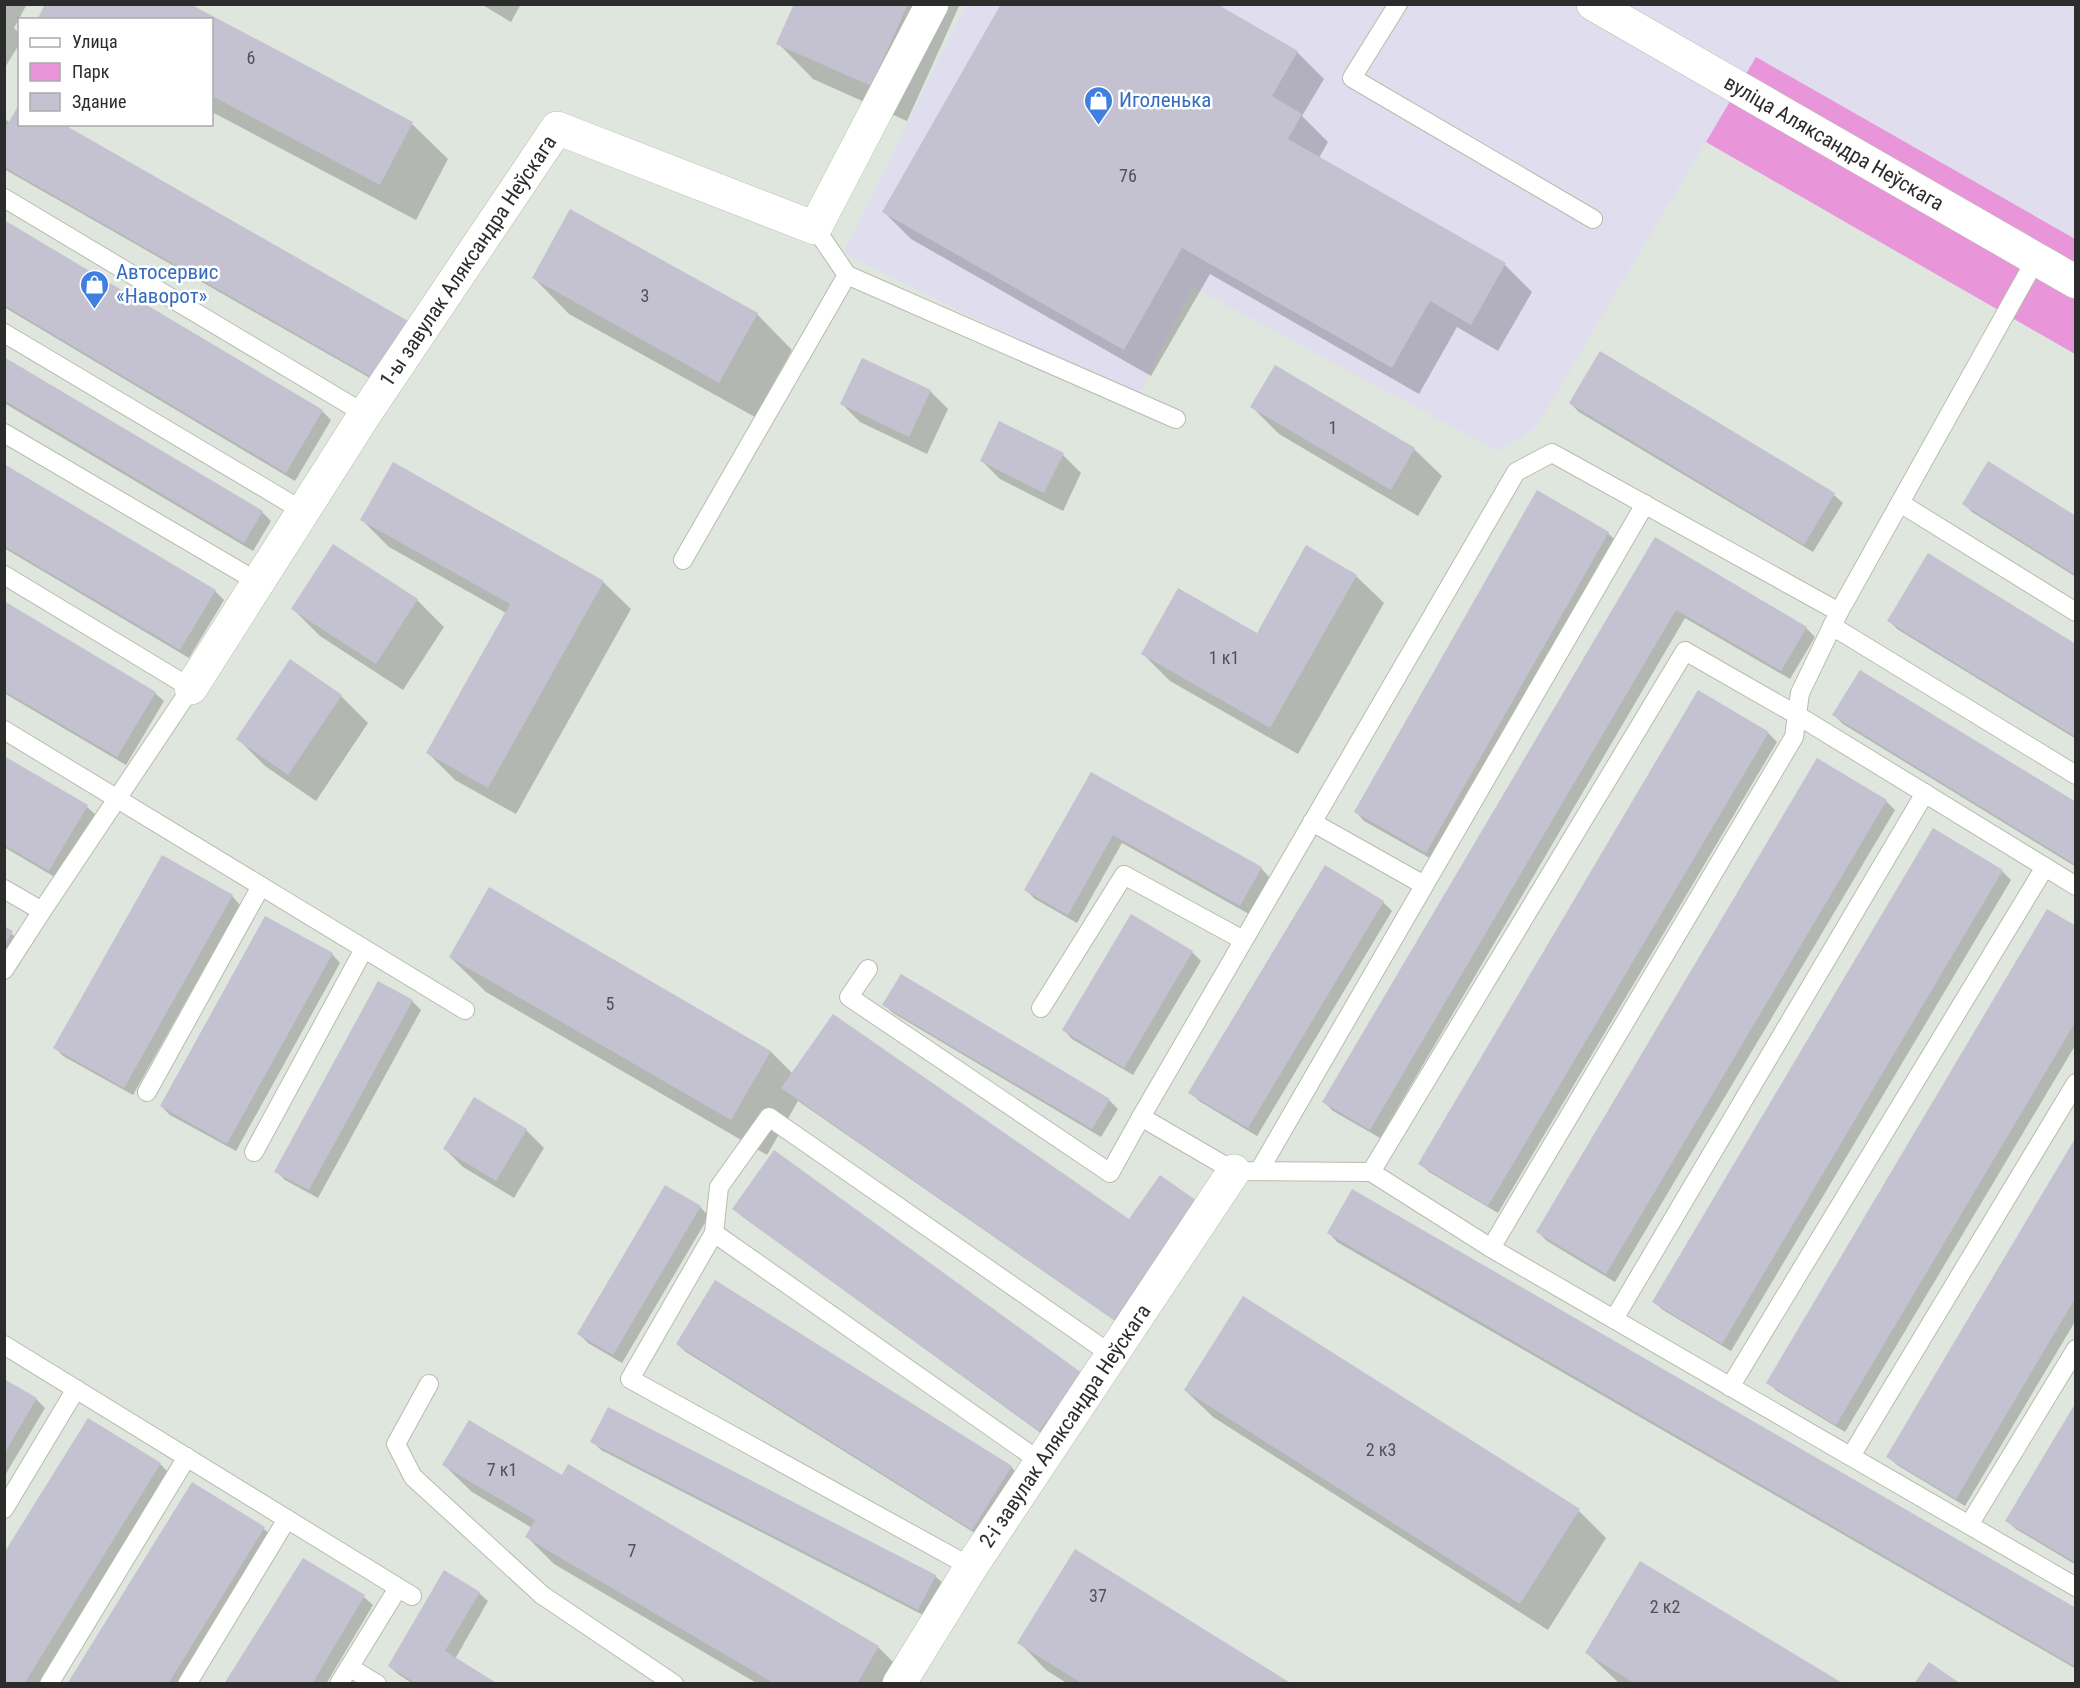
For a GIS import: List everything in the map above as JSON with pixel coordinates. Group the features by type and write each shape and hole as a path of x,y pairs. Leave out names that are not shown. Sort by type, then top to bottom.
{"street":[{"path":"815,228 932,4"},
{"name":"вуліца Аляксандра Неўскага","path":"1593,4 2076,282"},
{"name":"1-ы завулак Аляксандра Неўскага","path":"191,688 365,414 557,128 815,228"},
{"name":"2-і завулак Аляксандра Неўскага","path":"899,1683 971,1567 1112,1355 1247,1171"}],"lane":[{"path":"1398,4 1352,78 1593,219"},
{"path":"4,198 365,414"},
{"path":"815,228 848,275 1176,419"},
{"path":"1491,1248 1794,737 1800,693 1836,619 2036,260"},
{"path":"683,560 848,275"},
{"path":"4,333 303,512"},
{"path":"4,433 258,582"},
{"path":"868,969 849,997 1110,1173 1516,472 1552,453 1645,504 1836,619 2076,774"},
{"path":"1900,503 2076,612"},
{"path":"1247,1171 1424,885 1645,504"},
{"path":"4,575 191,688 4,970"},
{"path":"1371,1172 1685,651 1797,715 2076,885"},
{"path":"4,730 465,1010"},
{"path":"1614,1318 1925,793"},
{"path":"1312,822 1424,885"},
{"path":"1730,1387 2045,867"},
{"path":"1041,1008 1124,875 1244,940"},
{"path":"147,1092 261,886"},
{"path":"4,889 42,911"},
{"path":"254,1152 364,949"},
{"path":"1851,1456 2076,1083"},
{"path":"971,1567 630,1378 714,1233 719,1187 769,1117 1112,1355"},
{"path":"1141,1117 1247,1171 1371,1172 1491,1248 2076,1587"},
{"path":"714,1233 1041,1462"},
{"path":"4,1345 405,1592 339,1683"},
{"path":"1969,1525 2076,1349"},
{"path":"429,1384 396,1444 413,1477 542,1596 674,1683"},
{"path":"4,1509 76,1389"},
{"path":"49,1683 187,1457"},
{"path":"187,1683 287,1519"},
{"path":"349,1667 377,1683"}],"shaded area":[{"path":"5,5 966,5 843,253 1137,398 1193,287 1498,451 1536,427 1706,142 2075,354 2075,1683 5,1683"}],"green space":[{"path":"1756,57 2075,239 2075,354 1706,142"}],"building":[{"path":"45,4 190,4 413,122 380,185 213,97 213,18 38,18"},
{"path":"794,4 908,4 871,86 776,44"},
{"path":"1001,4 1217,4 1298,51 1272,96 1302,114 1288,139 1506,263 1471,325 1430,301 1392,368 1182,248 1124,350 882,212"},
{"path":"18,106 18,126 67,126 408,321 375,379 4,167 4,130"},
{"path":"570,209 758,313 719,383 532,278"},
{"path":"4,220 323,410 286,473 4,305"},
{"path":"1600,351 1835,493 1804,545 1569,403"},
{"path":"4,357 263,511 244,543 4,400"},
{"path":"862,358 931,390 909,437 840,404"},
{"path":"1275,365 1415,448 1391,490 1250,407"},
{"path":"999,421 1064,453 1044,493 980,461"},
{"path":"1988,461 2076,516 2076,575 1962,504"},
{"path":"393,462 604,581 488,788 426,753 510,604 360,520"},
{"path":"4,464 216,590 180,650 4,546"},
{"path":"1537,490 1609,532 1426,853 1354,812"},
{"path":"1655,537 1807,627 1781,671 1676,610 1370,1130 1322,1102"},
{"path":"333,544 418,599 376,664 291,609"},
{"path":"1306,545 1357,575 1270,728 1141,654 1178,588 1257,633"},
{"path":"1928,553 2076,644 2076,737 1887,621"},
{"path":"4,601 156,692 117,757 4,691"},
{"path":"290,659 342,695 288,775 236,739"},
{"path":"1860,670 2076,802 2076,865 1832,715"},
{"path":"1698,690 1769,732 1488,1206 1418,1164"},
{"path":"4,756 88,805 49,871 4,845"},
{"path":"1817,758 1887,800 1606,1274 1536,1232"},
{"path":"1091,772 1262,867 1240,906 1113,835 1068,915 1024,890"},
{"path":"1933,828 2003,870 1722,1344 1652,1302"},
{"path":"162,855 233,895 124,1088 53,1048"},
{"path":"1325,865 1384,901 1248,1128 1188,1093"},
{"path":"489,887 771,1051 731,1120 449,957"},
{"path":"2047,909 2076,926 2076,1021 1836,1425 1766,1383"},
{"path":"1131,914 1193,951 1124,1068 1062,1030"},
{"path":"265,916 333,953 227,1144 160,1106"},
{"path":"4,926 13,931 4,946"},
{"path":"901,974 1110,1099 1092,1129 882,1005"},
{"path":"378,981 413,1000 309,1190 274,1172"},
{"path":"833,1014 1129,1219 1160,1175 1197,1201 1114,1320 781,1088"},
{"path":"474,1097 527,1129 496,1181 443,1149"},
{"path":"2076,1137 2076,1297 1956,1499 1886,1457"},
{"path":"774,1150 1082,1373 1039,1431 732,1209"},
{"path":"665,1185 701,1206 613,1355 577,1334"},
{"path":"1352,1189 2076,1608 2076,1667 1327,1233"},
{"path":"715,1280 1012,1466 972,1530 676,1344"},
{"path":"1243,1296 1580,1509 1520,1604 1184,1390"},
{"path":"4,1379 37,1398 4,1454"},
{"path":"2076,1402 2076,1563 2005,1521"},
{"path":"608,1407 936,1575 918,1610 590,1442"},
{"path":"88,1418 161,1463 24,1684 4,1684 4,1553"},
{"path":"469,1420 562,1475 568,1464 879,1646 857,1684 775,1684 525,1537 535,1520 442,1465"},
{"path":"192,1482 265,1527 168,1684 67,1684"},
{"path":"1075,1549 1292,1684 1083,1684 1017,1643"},
{"path":"303,1558 365,1595 312,1684 224,1684"},
{"path":"1640,1561 1844,1684 1636,1684 1585,1653"},
{"path":"444,1570 480,1592 445,1651 498,1684 417,1684 388,1666"},
{"path":"1929,1662 1961,1684 1914,1684"}],"place":[{"name":"Иголенька","path":"1098,126"},
{"name":"Автосервис «Наворот»","path":"95,310"}]}
